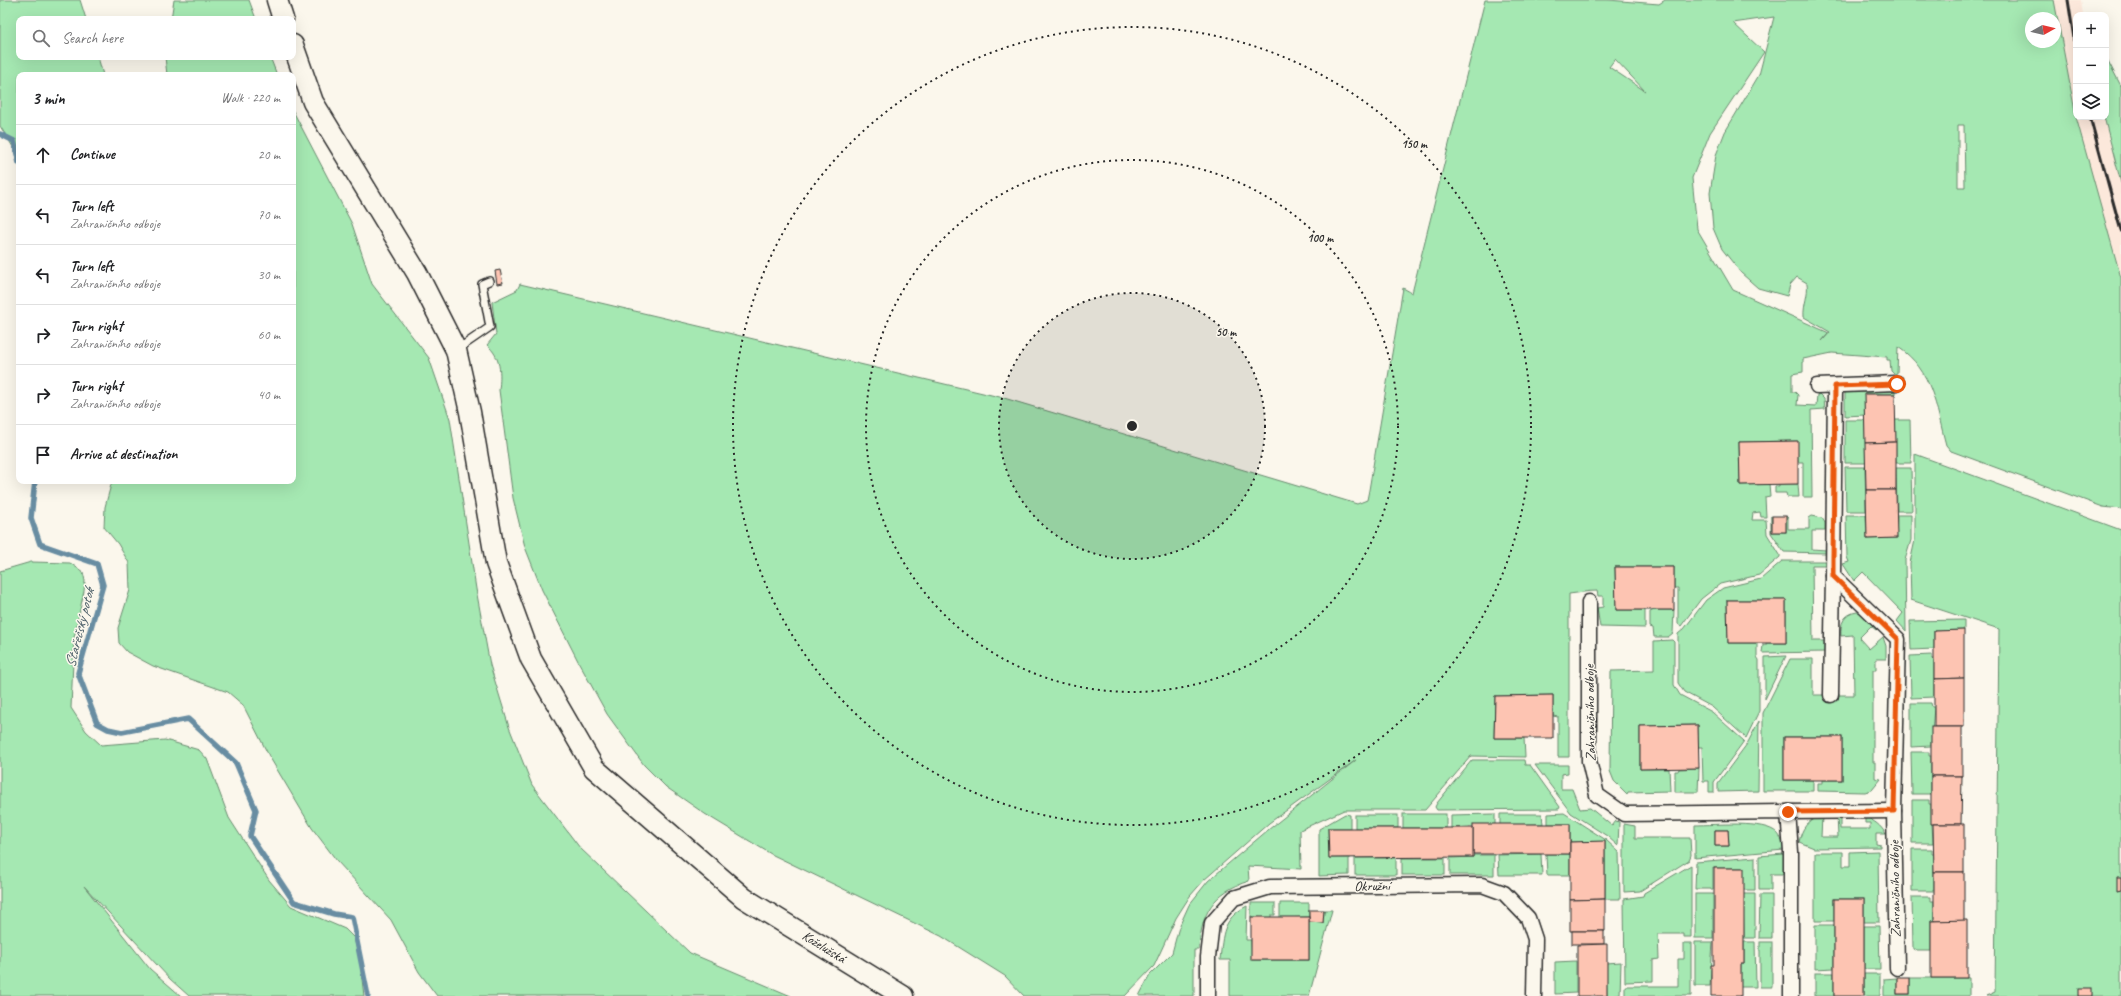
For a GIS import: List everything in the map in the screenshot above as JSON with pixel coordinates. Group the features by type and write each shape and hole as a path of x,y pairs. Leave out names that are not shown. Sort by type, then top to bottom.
{"main road":[{"path":"277,0 283,16"},
{"name":"Koželužská","path":"296,54 313,102 417,273 456,350 470,412 496,563 531,659 594,768 744,898 903,996"}],"street":[{"path":"1817,386 1897,384"},
{"path":"1831,696 1835,386"},
{"name":"Zahraničního odboje","path":"1833,576 1898,639 1894,811 1897,968"},
{"name":"Zahraničního odboje","path":"1589,602 1589,761 1597,795 1624,814 1894,811"},
{"path":"1788,812 1791,852 1791,996"},
{"name":"Okružní","path":"1208,996 1208,957 1212,923 1234,898 1270,887 1482,885 1504,893 1528,918 1535,939 1534,996"}],"lane":[{"path":"456,350 490,327 482,284 489,281"}],"shaded area":[{"path":"2054,0 2081,0 2083,12 2073,12 2073,102 2061,44 2061,12 2056,12"},
{"path":"2077,120 2105,120 2121,183 2121,278"}],"green space":[{"path":"0,0 80,0 85,16 16,16 16,60 99,60 102,72 16,72 16,150 0,126"},
{"path":"174,0 249,0 255,16 171,16"},
{"path":"1485,0 1608,0 1659,4 1665,0 2054,0 2056,12 2025,12 2025,48 2061,48 2061,37 2073,101 2073,120 2077,120 2121,278 2121,509 2103,507 1951,451 1946,445 1936,404 1926,378 1910,356 1898,347 1897,373 1894,374 1891,371 1890,360 1887,360 1887,357 1832,353 1803,359 1803,372 1792,374 1792,392 1795,392 1798,395 1797,405 1816,406 1817,395 1819,394 1824,399 1825,409 1811,410 1812,497 1803,497 1803,462 1798,462 1797,441 1739,442 1740,485 1769,484 1770,496 1765,497 1766,517 1761,517 1760,512 1753,513 1752,520 1766,520 1767,534 1780,557 1759,575 1720,584 1701,599 1681,626 1678,624 1678,588 1674,588 1674,567 1615,567 1616,610 1645,610 1645,628 1600,627 1597,608 1603,607 1603,596 1598,596 1597,591 1569,594 1569,757 1558,757 1558,717 1553,716 1553,695 1495,696 1494,738 1524,738 1525,757 1471,756 1425,810 1344,810 1300,830 1301,869 1248,866 1249,881 1226,891 1211,906 1206,915 1200,937 1199,950 1194,950 1194,996 1139,996 1150,975 1172,953 1179,927 1189,905 1208,881 1268,830 1356,760 1269,823 1204,880 1190,896 1176,918 1154,966 1125,996 1024,996 1005,976 941,936 771,854 705,814 666,787 644,765 607,714 578,661 542,590 525,547 513,498 499,390 500,371 495,355 487,345 496,334 492,302 517,290 520,284 1004,398 1357,504 1367,500 1403,288 1412,293","holes":["1774,17 1759,75 1725,132 1716,155 1710,193 1713,228 1722,249 1741,273 1758,288 1787,296 1790,285 1797,277 1807,283 1804,317 1830,332 1822,341 1829,333 1733,290 1697,229 1692,178 1710,133 1764,52 1733,23","1615,59 1645,91 1609,67","1958,125 1964,125 1965,187 1958,187"]},
{"path":"165,60 271,60 276,72 167,72"},
{"path":"2109,63 2121,86 2121,183 2105,120 2109,120"},
{"path":"296,117 352,224 372,284 429,358 450,419 476,589 490,665 509,727 532,785 580,848 690,953 791,996 437,996 419,972 391,920 337,861 312,828 269,756 243,705 228,692 153,666 127,652 119,643 118,628 130,590 129,563 118,544 104,527 105,507 111,484 296,484"},
{"path":"1895,391 1895,394 1865,394 1865,415 1845,416 1845,392"},
{"path":"1845,420 1865,420 1866,463 1845,463"},
{"path":"1895,420 1910,420 1911,463 1896,463"},
{"path":"1915,454 2121,530 2121,996 1986,996 1995,992 1999,629 1911,600 1910,563 1915,540"},
{"path":"1845,467 1865,467 1866,511 1846,511"},
{"path":"1896,468 1911,468 1912,511 1897,511"},
{"path":"1779,484 1798,484 1799,497 1787,497 1786,493 1775,493 1775,486 1779,486"},
{"path":"1846,515 1866,515 1867,539 1896,538 1897,515 1911,515 1911,540 1905,560 1906,631 1897,621 1903,613 1863,572 1854,581 1843,564 1849,562 1847,557"},
{"path":"1771,516 1772,532 1786,532 1786,516 1788,518 1788,529 1809,529 1809,518 1812,516 1822,518 1825,523 1825,531 1812,531 1812,549 1826,550 1826,553 1784,552 1771,533"},
{"path":"1782,561 1825,561 1825,565 1812,565 1813,641 1826,641 1826,652 1762,653 1763,645 1766,645 1766,643 1786,643 1786,600 1727,600 1728,643 1757,643 1757,657 1759,660 1759,711 1746,738 1712,707 1684,692 1678,683 1678,634 1684,629 1706,600 1723,588 1761,579"},
{"path":"31,562 70,563 83,572 85,581 84,591 74,638 71,708 86,731 101,745 165,740 199,750 207,759 229,818 269,880 291,906 345,929 354,938 360,962 364,996 189,996 170,979 84,886 150,969 181,996 0,996 0,571"},
{"path":"1654,610 1674,610 1673,633 1668,637 1654,637 1653,628 1650,627 1650,612"},
{"path":"1857,612 1864,613 1878,628 1876,630 1871,626 1859,638 1869,649 1883,637 1886,646 1886,659 1876,659 1876,670 1873,670 1873,762 1875,762 1875,778 1881,779 1872,790 1865,792 1818,791 1818,783 1823,783 1823,780 1842,780 1842,737 1784,737 1784,780 1813,780 1813,791 1763,791 1763,713 1790,659 1813,659 1813,695 1854,695 1853,635 1841,636 1841,627 1846,617"},
{"path":"1964,620 1964,630 1934,631 1934,649 1911,650 1910,621"},
{"path":"1672,640 1674,642 1674,685 1680,695 1712,712 1744,741 1714,782 1714,792 1709,792 1709,781 1703,781 1702,747 1698,747 1698,725 1640,726 1640,769 1669,769 1670,791 1628,792 1627,794 1614,781 1610,771 1611,671 1654,670 1654,641"},
{"path":"1932,655 1932,659 1934,659 1934,697 1911,698 1910,656"},
{"path":"1786,656 1765,699 1765,657"},
{"path":"1911,703 1931,703 1932,707 1934,707 1931,746 1911,747"},
{"path":"1759,721 1758,791 1718,792 1718,783 1747,744"},
{"path":"1911,752 1929,752 1929,756 1931,756 1931,794 1912,794"},
{"path":"1472,760 1524,760 1525,765 1530,765 1560,807 1559,809 1437,810 1435,807 1437,803"},
{"path":"1535,765 1568,765 1568,773 1561,774 1561,789 1572,789 1580,809 1590,808 1612,826 1616,821 1619,822 1618,846 1607,836 1571,813"},
{"path":"1699,768 1698,792 1675,792 1675,771 1678,771 1679,769"},
{"path":"1912,800 1929,800 1929,804 1931,804 1933,843 1912,843"},
{"path":"1564,813 1606,840 1619,852 1620,899 1605,899 1605,842 1570,842 1570,824 1548,824 1548,814"},
{"path":"1345,814 1350,815 1350,828 1328,828 1329,858 1349,858 1349,875 1319,876 1319,829"},
{"path":"1403,814 1446,814 1446,828 1403,828"},
{"path":"1495,814 1495,825 1451,828 1451,815"},
{"path":"1500,814 1542,814 1543,824 1500,825"},
{"path":"1355,815 1398,815 1398,828 1355,828"},
{"path":"1822,816 1821,837 1838,837 1837,816 1840,816 1840,829 1870,829 1870,823 1865,823 1865,817 1872,820 1886,834 1876,834 1876,844 1881,845 1881,847 1814,848 1799,842 1806,825 1812,820"},
{"path":"1624,824 1635,826 1635,838 1690,838 1691,855 1689,860 1640,891 1624,892"},
{"path":"1739,824 1762,826 1771,829 1779,835 1783,843 1784,850 1695,858 1695,825","holes":["1715,830 1728,830 1729,846 1715,846"]},
{"path":"1912,849 1932,849 1932,853 1934,853 1934,891 1912,891"},
{"path":"1878,851 1879,922 1864,922 1864,899 1834,899 1834,921 1815,921 1815,852 1843,852 1843,866 1850,866 1850,852"},
{"path":"1541,854 1542,875 1499,875 1498,855"},
{"path":"1546,854 1570,854 1570,875 1547,875"},
{"path":"1784,854 1784,874 1771,874 1771,890 1759,890 1759,856"},
{"path":"1473,855 1494,855 1494,875 1450,875 1450,858 1473,857"},
{"path":"1755,857 1755,890 1743,890 1743,868 1713,868 1713,889 1695,889 1696,862"},
{"path":"1355,858 1396,858 1396,875 1355,875"},
{"path":"1402,858 1445,858 1445,875 1402,875"},
{"path":"1691,865 1691,937 1684,937 1684,934 1658,934 1659,959 1653,960 1653,981 1625,982 1624,899 1643,896 1644,893"},
{"path":"1695,894 1713,894 1713,938 1695,938"},
{"path":"1743,894 1755,894 1755,938 1744,938"},
{"path":"1760,895 1772,895 1772,938 1759,938"},
{"path":"1912,897 1931,897 1931,901 1934,901 1934,921 1931,921 1931,951 1917,951 1913,949"},
{"path":"1251,903 1275,903 1275,915 1271,915 1271,918 1251,917"},
{"path":"1280,903 1309,903 1309,917 1280,918"},
{"path":"1247,906 1246,940 1251,940 1252,960 1309,960 1309,922 1323,923 1324,910 1332,910 1309,996 1230,996 1230,960 1220,960 1223,935 1228,922 1233,916"},
{"path":"1815,925 1834,925 1834,968 1815,969"},
{"path":"1864,926 1879,926 1880,969 1864,969"},
{"path":"1695,942 1713,942 1710,986 1695,986"},
{"path":"1744,942 1755,942 1756,987 1740,987 1741,964 1744,964"},
{"path":"1760,942 1772,942 1772,987 1760,987"},
{"path":"1684,943 1691,943 1691,996 1625,996 1625,986 1678,986 1678,959 1684,959"},
{"path":"1576,961 1576,993 1555,994 1555,962"},
{"path":"1621,962 1620,995 1607,996 1606,963"},
{"path":"1815,973 1834,973 1834,996 1815,996"},
{"path":"1864,974 1880,974 1880,996 1864,996"},
{"path":"1897,978 1897,994 1910,994 1910,978 1969,978 1969,996 1884,996 1884,979"}],"building":[{"path":"500,270 503,283 497,284 495,271"},
{"path":"1864,394 1895,394 1896,442 1865,443"},
{"path":"1798,441 1798,484 1740,485 1739,442"},
{"path":"1896,442 1896,490 1866,490 1865,443"},
{"path":"1866,490 1896,490 1897,538 1867,539"},
{"path":"1772,516 1786,516 1786,532 1772,532"},
{"path":"1615,567 1674,567 1674,610 1616,610"},
{"path":"1727,600 1786,600 1786,643 1728,643"},
{"path":"1964,630 1964,678 1934,679 1934,631"},
{"path":"1964,678 1964,727 1934,727 1934,679"},
{"path":"1553,695 1553,738 1494,738 1495,696"},
{"path":"1698,725 1699,768 1640,769 1640,726"},
{"path":"1931,727 1962,727 1962,776 1931,776"},
{"path":"1784,737 1842,737 1842,780 1784,780"},
{"path":"1931,776 1962,776 1961,824 1931,824"},
{"path":"1473,824 1570,824 1570,854 1473,854"},
{"path":"1933,824 1964,824 1964,872 1934,872"},
{"path":"1328,828 1473,828 1473,857 1329,858"},
{"path":"1715,830 1728,830 1729,846 1715,846"},
{"path":"1605,841 1605,899 1570,900 1570,842"},
{"path":"1714,868 1744,868 1744,964 1741,964 1741,996 1711,996 1711,965 1714,965"},
{"path":"1934,872 1964,872 1964,921 1934,921"},
{"path":"2117,878 2121,878 2121,890 2117,891"},
{"path":"1605,899 1605,931 1570,931 1570,900"},
{"path":"1834,899 1864,899 1864,996 1834,996"},
{"path":"1309,910 1324,910 1323,923 1309,922"},
{"path":"1251,917 1309,917 1309,960 1251,960"},
{"path":"1967,920 1967,978 1931,978 1931,921"},
{"path":"1572,931 1604,931 1604,944 1572,944"},
{"path":"1607,944 1608,996 1577,996 1577,945"},
{"path":"1897,978 1910,978 1910,994 1897,994"},
{"path":"2078,988 2092,988 2092,996 2078,996"}],"waterway":[{"name":"Stařečský potok","path":"0,134 14,141 16,150"},
{"name":"Stařečský potok","path":"35,484 31,518 40,544 97,564 103,585 78,673 97,723 108,729 122,732 188,719 236,763 256,810 250,836 294,902 334,914 352,917 368,996"}],"railway":[{"path":"2068,0 2076,48"},
{"path":"2091,120 2121,231"}],"route":[{"path":"1788,812 1894,811 1898,639 1833,576 1833,558 1835,386 1897,384"}]}
